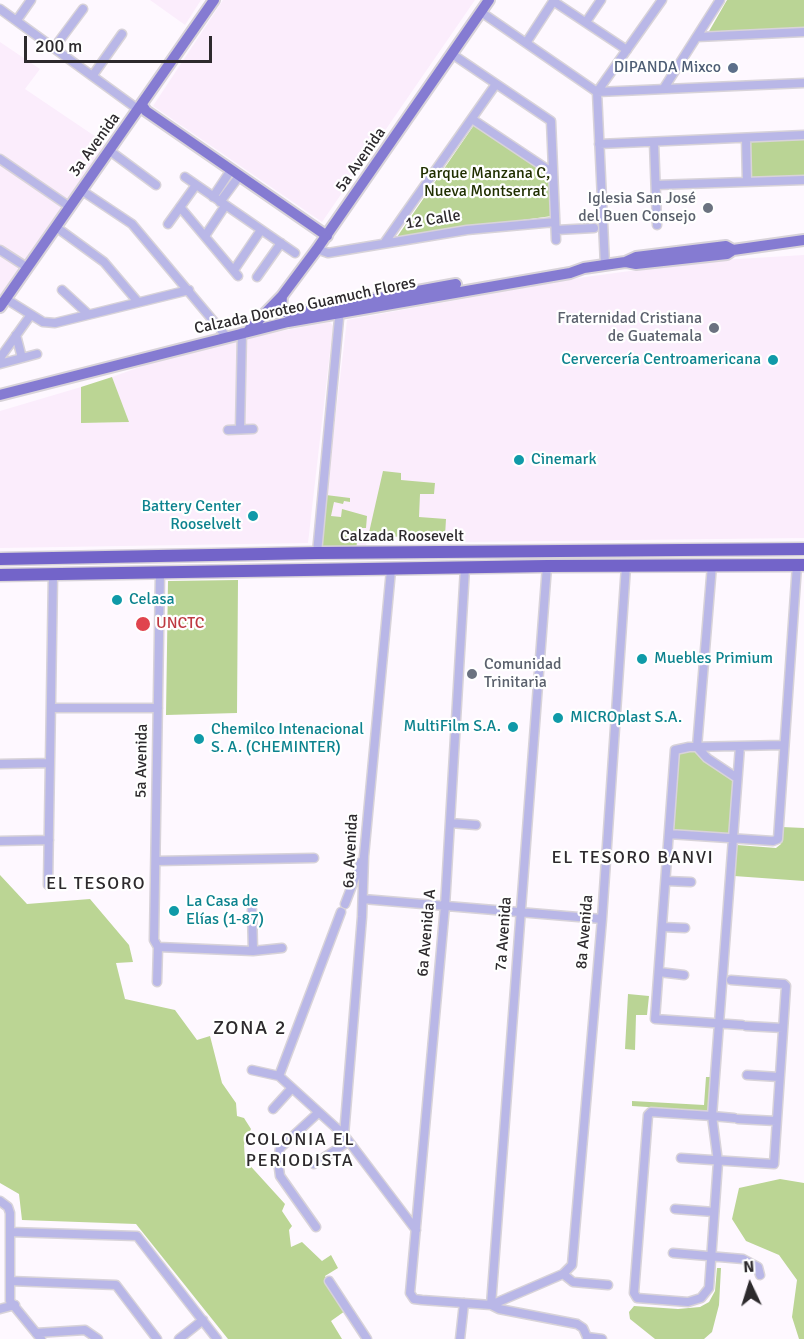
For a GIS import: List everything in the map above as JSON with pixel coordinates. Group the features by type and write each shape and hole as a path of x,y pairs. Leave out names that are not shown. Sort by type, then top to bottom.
{"highway":[{"path":"644,565 661,560 706,559 710,557 711,550"},
{"name":"Calzada Roosevelt","path":"0,560 317,553 804,550"},
{"path":"712,565 715,558 721,555 791,555 804,550"},
{"path":"94,575 133,567 303,564 313,561 317,553"},
{"path":"391,570 398,561 429,560 445,554"},
{"name":"Calzada Roosevelt","path":"0,575 547,566 801,565"}],"main road":[{"name":"3a Avenida","path":"3,303 81,190 142,108 214,0"},
{"name":"5a Avenida","path":"245,331 282,296 327,236 489,0"},
{"path":"142,108 327,236"},
{"name":"Calzada Doroteo Guamuch Flores","path":"282,296 280,308 286,314 340,309 570,273 584,268 625,262 636,264 727,254 733,250 804,240"},
{"name":"Calzada Doroteo Guamuch Flores","path":"772,246 779,249 804,247"},
{"name":"Calzada Doroteo Guamuch Flores","path":"0,395 245,331 340,309"}],"street":[{"path":"17,20 31,0"},
{"path":"586,22 602,0"},
{"path":"605,265 597,92 662,0"},
{"path":"664,88 720,0"},
{"path":"526,43 553,1 627,50"},
{"path":"0,9 142,108"},
{"path":"54,48 83,9"},
{"path":"481,12 597,92 804,83"},
{"path":"697,37 804,32"},
{"path":"93,75 122,34"},
{"path":"452,54 551,121 556,231"},
{"path":"385,243 496,84"},
{"path":"472,119 553,173"},
{"path":"599,144 804,135"},
{"path":"746,138 747,182"},
{"path":"654,142 657,225"},
{"path":"110,151 156,185"},
{"path":"0,159 70,207"},
{"path":"205,236 225,188 236,173"},
{"path":"185,177 295,253"},
{"path":"656,185 804,180"},
{"path":"168,224 196,185"},
{"path":"81,190 132,224 226,336"},
{"path":"180,207 236,273 261,230"},
{"path":"56,227 104,262 138,302"},
{"name":"12 Calle","path":"317,249 328,253 467,230 556,231 594,228"},
{"path":"257,277 280,243"},
{"path":"0,250 28,268"},
{"path":"62,290 88,314"},
{"path":"3,303 43,322 55,323 189,290"},
{"path":"317,553 340,309"},
{"path":"0,358 30,316"},
{"path":"240,429 245,331"},
{"path":"16,335 22,358"},
{"path":"0,364 37,354"},
{"path":"228,429 253,429"},
{"path":"712,565 697,747 707,758 737,778"},
{"path":"669,834 773,841 777,839 783,745 801,565"},
{"name":"7a Avenida","path":"491,1305 547,566"},
{"name":"8a Avenida","path":"563,1274 572,1264 602,919 626,566"},
{"name":"6a Avenida A","path":"464,1303 414,1299 410,1293 445,906 465,568"},
{"name":"6a Avenida","path":"346,1138 364,856 391,570"},
{"path":"48,885 53,574"},
{"name":"5a Avenida","path":"157,982 158,947 154,940 160,574"},
{"path":"51,708 158,708"},
{"path":"783,745 697,747 675,750 656,1019 783,1028"},
{"path":"740,746 712,1116 718,1162 706,1294 694,1301 682,1303 637,1299 634,1293 649,1113 712,1116 776,1121"},
{"path":"0,764 50,763"},
{"path":"450,823 476,825"},
{"path":"0,841 49,840"},
{"path":"279,1076 364,856"},
{"path":"156,861 314,858"},
{"path":"666,881 691,882"},
{"path":"363,899 602,919"},
{"path":"252,910 253,951"},
{"path":"662,927 685,928"},
{"path":"158,947 253,951 282,948"},
{"path":"659,972 684,975"},
{"path":"681,1158 774,1164 778,1077 786,986 732,980"},
{"path":"252,1070 279,1076 346,1138 416,1230"},
{"path":"747,1076 778,1077"},
{"path":"273,1109 292,1088"},
{"path":"316,1227 280,1176 279,1169 280,1148 318,1113"},
{"path":"314,1164 346,1138"},
{"path":"0,1194 13,1204 12,1281 16,1308 38,1336 90,1332 98,1339"},
{"path":"0,1201 8,1207 13,1232"},
{"path":"675,1209 714,1212"},
{"path":"13,1232 137,1236 216,1339"},
{"path":"673,1253 748,1261 758,1267 760,1275"},
{"path":"491,1305 563,1274 573,1282 608,1285"},
{"path":"12,1281 116,1285 157,1339"},
{"path":"328,1281 368,1339"},
{"path":"460,1339 464,1303 491,1305 499,1309 577,1324 583,1328 587,1338 602,1339"},
{"path":"0,1309 16,1308"},
{"path":"179,1339 203,1320"}],"shaded area":[{"path":"150,0 201,0 185,25"},
{"path":"223,0 475,0 322,222 153,106"},
{"path":"0,42 40,69 25,89 105,143 0,307"},
{"path":"804,255 804,538 462,542 461,536 369,537 365,547 324,548 326,495 347,320 578,278 704,261"},
{"path":"330,322 333,326 308,543 0,548 0,411 81,387 81,423 128,422 112,377 195,347"}],"green space":[{"path":"727,0 804,0 804,27 708,33"},
{"name":"Parque Manzana C, Nueva Montserrat","path":"474,125 549,174 552,216 397,237"},
{"path":"804,137 804,178 750,180 748,140"},
{"path":"112,377 129,422 81,423 81,387"},
{"path":"383,471 401,473 401,480 435,483 434,494 420,494 419,517 446,519 445,536 368,537"},
{"path":"326,495 350,498 350,502 344,501 343,504 334,502 331,516 341,517 342,509 367,516 366,528 360,528 356,548 324,548 322,545"},
{"path":"238,580 237,713 166,715 168,581"},
{"path":"696,749 734,779 730,835 672,832 678,750"},
{"path":"782,827 804,828 804,881 734,876 737,845 776,848 781,844"},
{"path":"0,875 27,904 90,899 129,945 133,962 116,963 125,999 175,1010 197,1040 210,1036 222,1083 236,1103 237,1116 244,1118 251,1129 244,1145 245,1160 285,1204 282,1211 292,1226 289,1230 291,1247 302,1242 322,1261 331,1255 338,1268 325,1276 345,1311 331,1321 342,1339 228,1339 136,1224 22,1220 19,1194 0,1183"},
{"path":"628,994 649,996 647,1015 636,1015 635,1050 625,1049"},
{"path":"706,1077 713,1077 711,1111 632,1106 632,1101 704,1105"},
{"path":"780,1179 804,1183 804,1339 799,1339 792,1317 797,1280 779,1255 746,1241 732,1219 739,1188"},
{"path":"717,1268 721,1268 719,1305 712,1332 704,1339 655,1339 630,1319 629,1312 634,1306 678,1309 700,1307 709,1302 715,1291"}],"place":[{"name":"DIPANDA Mixco","path":"733,68"},
{"name":"Iglesia San José del Buen Consejo","path":"708,208"},
{"name":"Fraternidad Cristiana de Guatemala","path":"714,328"},
{"name":"Cervercería Centroamericana","path":"773,360"},
{"name":"Cinemark","path":"519,460"},
{"name":"Battery Center Rooselvelt","path":"253,516"},
{"name":"Celasa","path":"117,600"},
{"name":"UNCTC","path":"143,624"},
{"name":"Muebles Primium","path":"642,659"},
{"name":"Comunidad Trinitaria","path":"472,674"},
{"name":"MICROplast S.A.","path":"558,718"},
{"name":"MultiFilm S.A.","path":"513,727"},
{"name":"Chemilco Intenacional S. A. (CHEMINTER)","path":"199,739"},
{"name":"La Casa de Elías (1-87)","path":"174,911"}],"district":[{"name":"EL TESORO BANVI","path":"633,858"},
{"name":"EL TESORO","path":"96,884"},
{"name":"ZONA 2","path":"250,1029"},
{"name":"COLONIA EL PERIODISTA","path":"300,1150"}]}
